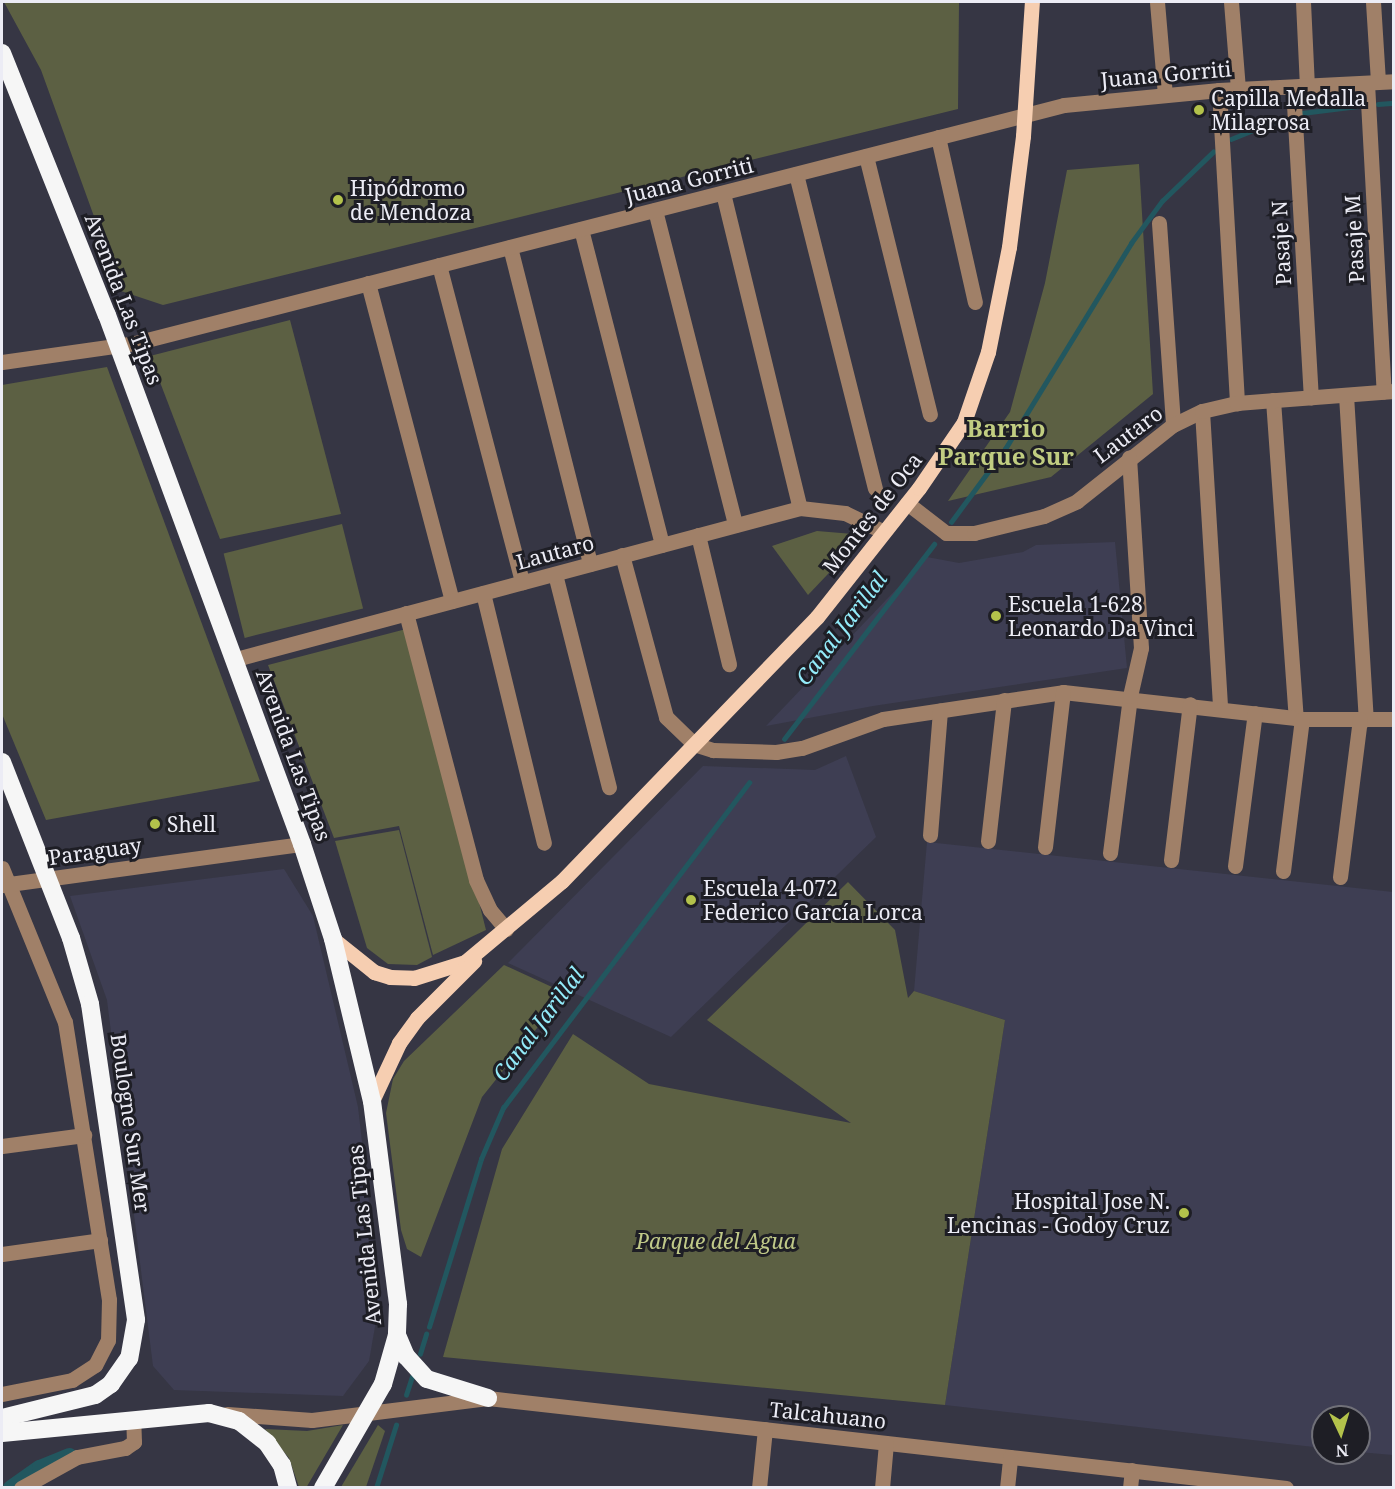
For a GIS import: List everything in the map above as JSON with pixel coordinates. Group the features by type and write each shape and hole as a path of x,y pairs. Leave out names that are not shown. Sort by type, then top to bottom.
{"highway":[{"name":"Avenida Las Tipas","path":"2,53 21,93 119,346 236,659 302,844 333,939 372,1101 398,1304 397,1335 391,1367 323,1488"},
{"name":"Boulogne Sur Mer","path":"2,762 80,964 99,1047 135,1335 122,1370 96,1395 2,1418"},
{"path":"397,1335 406,1356 427,1379 488,1398"},
{"path":"2,1433 209,1413 239,1421 267,1443 282,1465 288,1488"}],"main road":[{"name":"Montes de Oca","path":"333,939 374,972 414,978 465,962 562,880 817,617 949,447 975,397 1009,248 1025,116 1032,2"},
{"name":"Montes de Oca","path":"372,1101 384,1070 417,1018 506,929"}],"street":[{"path":"1157,2 1165,95"},
{"path":"1231,2 1238,89"},
{"name":"Pasaje N","path":"1303,2 1300,86 1311,397"},
{"name":"Pasaje M","path":"1373,2 1372,83 1389,392"},
{"name":"Juana Gorriti","path":"2,362 119,346 1064,105 1219,90 1394,81"},
{"path":"1219,90 1237,403"},
{"path":"938,137 975,302"},
{"path":"866,156 930,414"},
{"path":"796,174 875,488"},
{"path":"723,193 800,508"},
{"path":"655,210 735,525"},
{"path":"1159,223 1173,425"},
{"path":"581,229 662,545"},
{"path":"510,247 591,564"},
{"path":"439,266 522,582"},
{"path":"368,283 452,601"},
{"name":"Lautaro","path":"907,503 946,533 974,533 1044,516 1077,501 1129,457 1173,425 1202,411 1237,403 1389,392"},
{"path":"1340,877 1363,719 1346,395"},
{"path":"1273,400 1299,718 1283,871"},
{"path":"1202,411 1220,708"},
{"path":"1110,853 1130,696 1141,648 1129,457"},
{"name":"Lautaro","path":"236,659 800,508 845,513 884,532"},
{"path":"698,535 729,664"},
{"path":"622,555 666,717 694,744 713,750 776,752 802,748 883,719 1062,692 1130,696 1299,718 1394,719"},
{"path":"555,573 609,787"},
{"path":"483,593 544,843"},
{"path":"406,613 476,880 490,910 506,929"},
{"path":"1045,847 1062,692"},
{"path":"988,841 1004,700"},
{"path":"1171,860 1190,704"},
{"path":"930,835 940,710"},
{"path":"1235,866 1255,713"},
{"name":"Paraguay","path":"4,884 302,844"},
{"path":"2,868 4,884 56,991 65,1022 109,1300 108,1340 95,1365 72,1380 2,1394"},
{"path":"2,1146 84,1135"},
{"path":"2,1254 100,1240"},
{"name":"Talcahuano","path":"209,1413 295,1421 488,1398 1286,1488"},
{"path":"21,1488 77,1457 125,1448 134,1442 133,1419"},
{"path":"759,1488 765,1429"},
{"path":"882,1488 886,1443"},
{"path":"1007,1488 1010,1457"},
{"path":"1130,1488 1132,1470"}],"shaded area":[{"name":"Escuela 1-628 Leonardo Da Vinci","path":"1115,542 1127,668 873,706 766,726 927,557 959,563 1023,552 1036,545"},
{"name":"Escuela 4-072 Federico García Lorca","path":"846,756 876,837 671,1037 508,963 703,766 815,770"},
{"name":"Hospital Jose N. Lencinas - Godoy Cruz","path":"927,842 1393,892 1393,1455 1371,1453 1371,1405 1311,1405 1311,1447 945,1405 1005,1020 914,991"},
{"path":"284,869 313,916 358,1107 380,1298 369,1361 343,1396 174,1390 153,1366 107,1000 70,896"}],"green space":[{"name":"Hipódromo de Mendoza","path":"4,2 959,2 958,109 163,305 121,291 41,70"},
{"path":"1139,164 1153,394 1051,477 948,501 1010,412 1045,283 1067,170"},
{"path":"290,320 341,514 220,539 150,356"},
{"path":"107,367 260,781 46,820 2,714 2,385"},
{"path":"342,524 363,608 245,638 224,554"},
{"path":"817,531 865,535 808,595 772,546"},
{"path":"410,628 486,930 433,955 399,826 334,838 268,665"},
{"path":"399,830 432,957 417,965 388,964 367,948 335,841"},
{"name":"Parque del Agua","path":"848,882 895,930 908,998 914,991 1005,1020 945,1405 443,1357 502,1149 573,1034 649,1084 851,1123 707,1020"},
{"path":"504,965 565,993 482,1097 421,1257 407,1249 401,1230 386,1113 393,1079 404,1061"},
{"path":"343,1425 306,1488 299,1487 289,1458 265,1429 307,1431"},
{"path":"378,1425 385,1431 366,1487 341,1487"}],"waterway":[{"path":"1378,104 1394,103"},
{"path":"1302,113 1358,106"},
{"path":"1231,139 1283,118"},
{"path":"951,522 1005,449 1131,243 1162,201 1213,152"},
{"name":"Canal Jarillal","path":"784,739 934,544"},
{"name":"Canal Jarillal","path":"429,1327 481,1159 503,1108 749,783"},
{"name":"Canal Jarillal","path":"420,1354 426,1334"},
{"name":"Canal Jarillal","path":"406,1395 412,1377"},
{"name":"Canal Jarillal","path":"376,1488 396,1425"},
{"name":"Canal Jarillal","path":"11,1488 40,1468 70,1456"}],"place":[{"name":"Capilla Medalla Milagrosa","path":"1199,110"},
{"name":"Hipódromo de Mendoza","path":"338,200"},
{"name":"Escuela 1-628 Leonardo Da Vinci","path":"996,616"},
{"name":"Shell","path":"155,824"},
{"name":"Escuela 4-072 Federico García Lorca","path":"691,900"},
{"name":"Hospital Jose N. Lencinas - Godoy Cruz","path":"1184,1213"}],"district":[{"name":"Barrio Parque Sur","path":"1006,442"}]}
